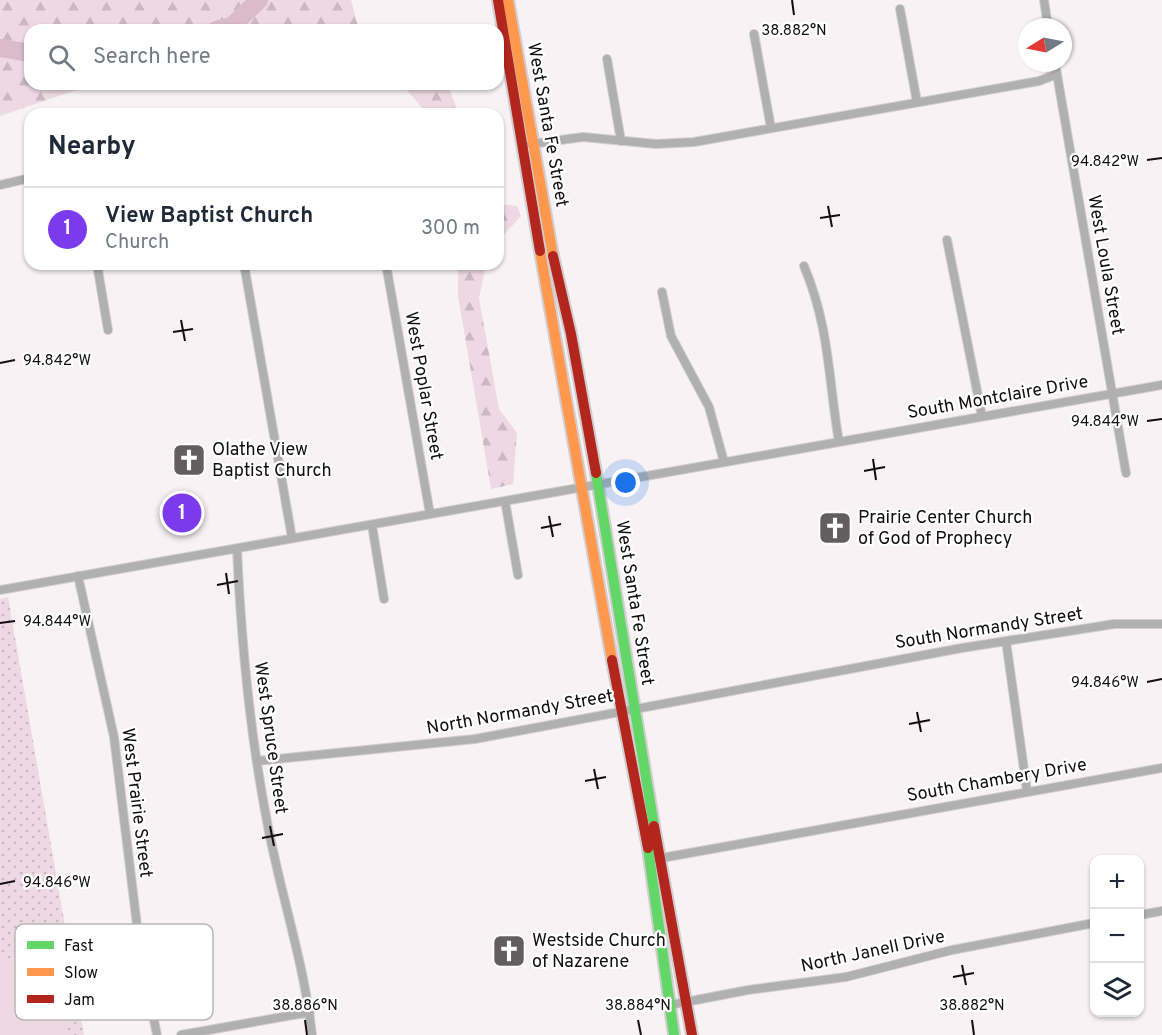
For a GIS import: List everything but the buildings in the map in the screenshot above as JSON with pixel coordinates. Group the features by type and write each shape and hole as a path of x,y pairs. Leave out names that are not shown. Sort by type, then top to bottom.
{"street":[{"name":"West Santa Fe Street","path":"498,0 503,24"},
{"name":"West Santa Fe Street","path":"508,0 580,488 628,709 655,859 692,1035"},
{"path":"1044,0 1047,18"},
{"path":"900,9 917,102"},
{"name":"West Santa Fe Street","path":"504,28 597,485 628,709"},
{"path":"754,34 771,128"},
{"path":"607,59 621,141"},
{"path":"529,144 583,137 674,144 1039,81 1057,74"},
{"name":"West Loula Street","path":"1057,74 1126,473"},
{"path":"0,184 24,179"},
{"path":"947,240 982,416"},
{"path":"804,267 821,311 827,339 839,442"},
{"path":"98,270 108,330"},
{"path":"245,270 292,538"},
{"name":"West Poplar Street","path":"387,270 430,514"},
{"path":"662,292 671,336 709,406 724,462"},
{"name":"South Montclaire Drive","path":"0,590 1162,385"},
{"path":"505,501 518,575"},
{"path":"372,525 384,599"},
{"name":"West Spruce Street","path":"237,548 244,661 256,761 266,818 304,971 312,1035"},
{"name":"West Prairie Street","path":"78,576 114,737 137,924"},
{"name":"South Normandy Street","path":"822,673 1114,624 1162,624"},
{"path":"1006,641 1027,791"},
{"name":"North Normandy Street","path":"256,761 476,739 822,673"},
{"name":"South Chambery Drive","path":"655,859 1162,768"},
{"name":"West Santa Fe Street","path":"655,859 674,1035"},
{"path":"1144,914 1162,911"},
{"name":"North Janell Drive","path":"670,1005 748,990 846,977 952,950 1090,924"},
{"path":"181,1035 310,1012"},
{"name":"West Prairie Street","path":"154,1020 157,1035"}],"green space":[{"path":"0,0 351,0 357,24 24,24 24,90 76,90 0,116"},
{"path":"407,90 451,90 457,108 422,108"},
{"path":"504,205 517,206 521,216 504,234"},
{"path":"458,270 485,270 479,298 499,409 517,433 513,484 491,489 458,296"},
{"path":"8,597 65,924 15,924 15,1020 81,1020 84,1035 0,1035 0,599"},
{"path":"15,959 15,1020 65,1020 68,1035 0,1035 0,962"}],"waterway":[{"path":"234,24 259,0"},
{"path":"0,48 24,52"}],"traffic: fast":[{"path":"596,473 654,826"},
{"path":"648,848 674,1035"}],"traffic: slow":[{"path":"508,0 553,256"},
{"path":"540,251 612,660"}],"traffic: jam":[{"path":"498,0 502,24"},
{"path":"504,36 540,251"},
{"path":"553,256 571,334 596,473"},
{"path":"612,660 648,848"},
{"path":"654,826 692,1035"}],"place":[{"name":"Olathe View Baptist Church","path":"189,460"},
{"name":"View Baptist Church","path":"182,513"},
{"name":"Prairie Center Church of God of Prophecy","path":"835,528"},
{"name":"Westside Church of Nazarene","path":"509,951"}]}
